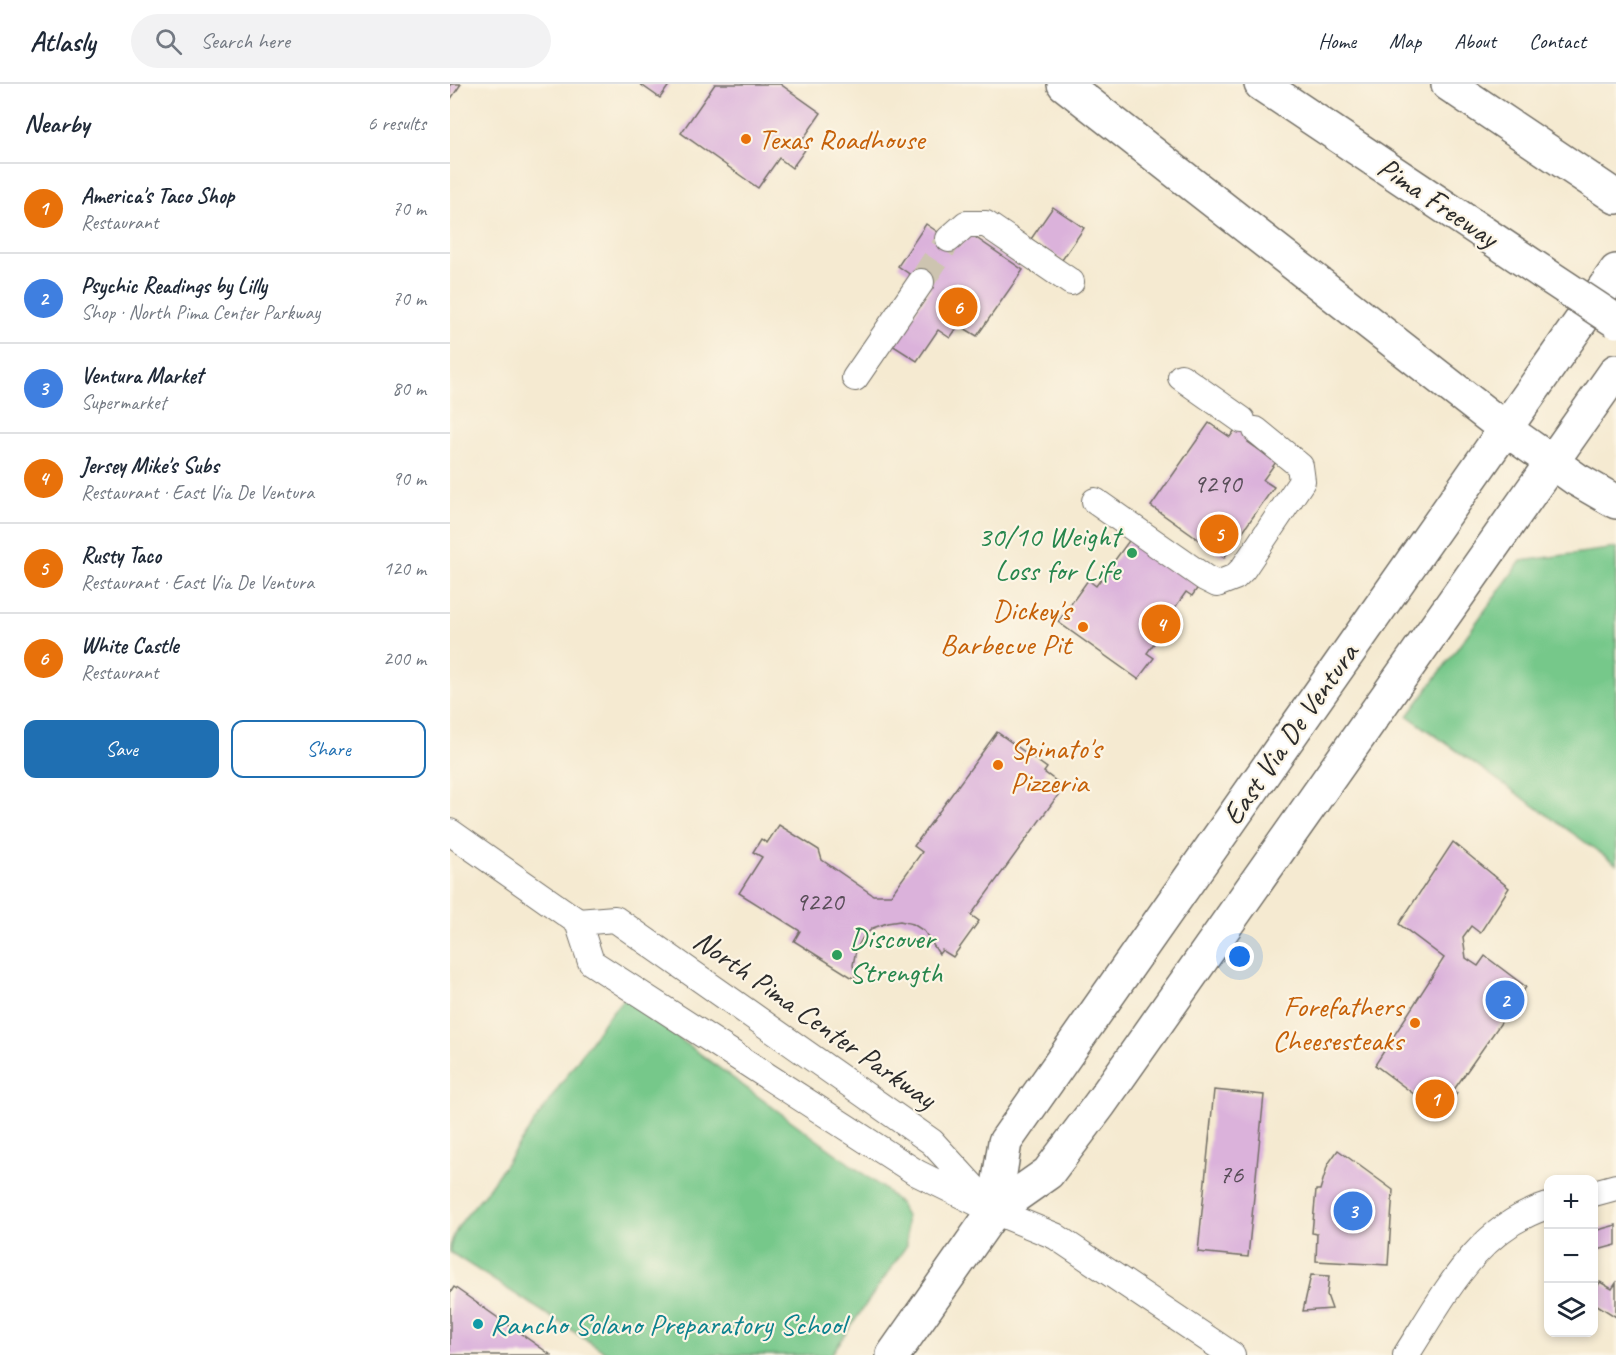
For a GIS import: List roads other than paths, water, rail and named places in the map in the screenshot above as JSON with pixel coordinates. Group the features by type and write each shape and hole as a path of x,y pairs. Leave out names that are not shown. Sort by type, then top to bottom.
{"main road":[{"path":"1064,84 1504,428 1551,462 1616,502"},
{"name":"Pima Freeway","path":"1261,84 1616,321"},
{"path":"1448,84 1609,192"},
{"name":"East Via De Ventura","path":"994,1211 1005,1142 1616,271"},
{"name":"East Via De Ventura","path":"893,1355 994,1211 1048,1173 1100,1104 1616,371"}],"street":[{"path":"949,239 966,224 986,224 1071,282"},
{"path":"855,378 921,282"},
{"path":"1095,501 1217,584 1226,581 1243,569 1302,482 1300,466 1249,425 1181,377"},
{"path":"450,832 578,922"},
{"name":"North Pima Center Parkway","path":"994,1211 932,1142 615,919 578,922 591,962 917,1173 994,1211 1055,1236 1232,1355"},
{"path":"1598,1192 1616,1187"},
{"path":"1406,1355 1459,1272 1490,1236 1528,1212 1544,1207"}],"tunnel":[{"path":"921,282 949,239"}],"place":[{"name":"Texas Roadhouse","path":"746,139"},
{"name":"White Castle","path":"958,307"},
{"name":"Rusty Taco","path":"1219,534"},
{"name":"30/10 Weight Loss for Life","path":"1132,553"},
{"name":"Jersey Mike's Subs","path":"1161,624"},
{"name":"Dickey's Barbecue Pit","path":"1083,627"},
{"name":"Spinato's Pizzeria","path":"998,765"},
{"name":"Discover Strength","path":"837,955"},
{"name":"Psychic Readings by Lilly","path":"1505,1000"},
{"name":"Forefathers Cheesesteaks","path":"1415,1023"},
{"name":"America's Taco Shop","path":"1435,1099"},
{"name":"Ventura Market","path":"1353,1211"},
{"name":"Rancho Solano Preparatory School","path":"478,1324"}]}
